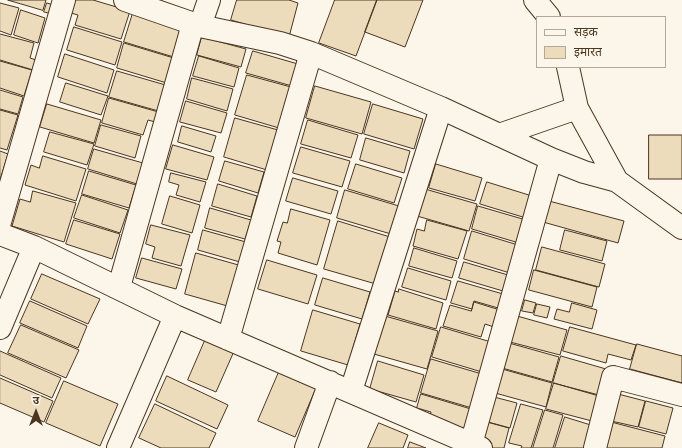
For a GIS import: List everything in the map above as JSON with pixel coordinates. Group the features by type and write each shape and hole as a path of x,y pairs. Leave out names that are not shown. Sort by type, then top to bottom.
{"street":[{"path":"0,222 64,0"},
{"path":"125,0 196,25 280,43 311,54 440,108 551,159 584,172 617,181 682,228"},
{"path":"119,287 196,25 209,0"},
{"path":"535,0 548,16"},
{"path":"228,339 311,54"},
{"path":"568,68 577,108 617,181"},
{"path":"351,391 440,108"},
{"path":"499,135 577,108"},
{"path":"0,234 34,247 119,287 175,316 351,391 474,447 551,159"},
{"path":"0,328 34,247"},
{"path":"118,448 175,316"},
{"path":"595,448 613,377 682,395"},
{"path":"306,448 330,382"}],"building":[{"path":"8,0 46,0 43,10"},
{"path":"67,0 93,0 130,11 121,39 75,25 78,15 64,11"},
{"path":"237,0 289,0 298,3 289,37 231,20"},
{"path":"335,0 377,0 356,56 319,43"},
{"path":"377,0 423,0 405,47 365,32"},
{"path":"0,3 19,8 11,35 0,31"},
{"path":"47,3 60,7 57,15 44,12"},
{"path":"21,10 45,18 38,43 14,35"},
{"path":"133,13 186,30 177,58 124,42"},
{"path":"74,27 122,42 115,65 67,50"},
{"path":"0,34 34,43 30,58 36,60 33,70 0,60"},
{"path":"202,37 246,49 241,67 197,55"},
{"path":"124,43 177,59 170,84 117,68"},
{"path":"253,51 298,64 292,86 246,73"},
{"path":"65,54 114,70 107,93 58,77"},
{"path":"199,56 239,68 234,87 193,76"},
{"path":"0,61 32,70 24,96 0,88"},
{"path":"117,71 169,86 162,112 109,97"},
{"path":"247,75 291,87 279,128 235,115"},
{"path":"192,78 233,89 227,111 187,99"},
{"path":"66,83 108,96 101,115 60,102"},
{"path":"315,86 371,102 362,134 306,118"},
{"path":"0,90 23,97 18,114 0,109"},
{"path":"109,98 162,113 159,123 148,120 143,135 102,123"},
{"path":"186,101 227,113 221,133 180,122"},
{"path":"47,104 101,120 94,143 40,127"},
{"path":"373,104 423,119 414,149 364,134"},
{"path":"0,110 18,115 7,150 0,148"},
{"path":"235,118 278,130 267,170 224,157"},
{"path":"308,120 358,135 351,158 301,144"},
{"path":"101,125 141,136 135,158 95,146"},
{"path":"182,126 216,136 211,152 178,142"},
{"path":"50,132 94,144 87,165 44,152"},
{"path":"649,135 682,135 682,179 649,179"},
{"path":"366,138 410,151 404,173 360,160"},
{"path":"173,145 214,157 207,180 166,169"},
{"path":"301,147 350,161 342,187 293,173"},
{"path":"94,149 143,163 137,184 88,169"},
{"path":"0,151 8,154 0,180"},
{"path":"43,156 86,169 76,201 25,185 31,165 39,168"},
{"path":"225,161 264,172 258,193 219,181"},
{"path":"356,164 402,178 394,203 348,189"},
{"path":"436,164 482,178 475,201 429,188"},
{"path":"89,171 136,185 129,208 82,194"},
{"path":"171,173 206,182 200,202 176,195 179,185 169,182"},
{"path":"293,178 338,191 331,214 286,201"},
{"path":"487,182 532,196 526,218 480,204"},
{"path":"218,184 257,196 251,217 212,206"},
{"path":"425,189 477,204 469,231 417,216"},
{"path":"345,190 399,206 391,234 337,218"},
{"path":"33,191 76,203 64,242 12,226 20,199 30,202"},
{"path":"82,195 128,210 120,233 74,218"},
{"path":"170,196 200,205 192,233 162,224"},
{"path":"549,201 624,221 618,243 543,222"},
{"path":"478,206 526,220 519,243 472,229"},
{"path":"210,208 251,220 245,239 205,228"},
{"path":"291,209 330,220 317,265 278,253 281,242 277,241 283,222 287,223"},
{"path":"74,220 120,234 112,259 66,244"},
{"path":"427,220 467,231 458,259 413,246 417,229 424,231"},
{"path":"338,221 390,237 376,284 324,269"},
{"path":"151,225 190,235 181,266 152,258 155,247 146,244"},
{"path":"203,230 246,242 240,262 198,250"},
{"path":"565,230 607,241 602,261 560,250"},
{"path":"472,231 518,245 510,273 464,259"},
{"path":"542,247 605,264 599,287 536,270"},
{"path":"414,248 457,261 452,278 409,266"},
{"path":"196,253 242,266 231,307 185,294"},
{"path":"142,258 182,269 176,289 136,278"},
{"path":"267,260 317,275 308,304 258,289"},
{"path":"464,262 508,275 503,291 459,278"},
{"path":"408,268 451,281 446,300 402,287"},
{"path":"534,270 597,287 592,307 529,290"},
{"path":"42,274 100,299 88,324 31,299"},
{"path":"323,278 370,292 362,319 315,305"},
{"path":"458,281 503,294 498,308 474,301 472,309 451,303"},
{"path":"399,289 443,303 436,329 388,315 395,291 398,292"},
{"path":"525,300 536,303 533,313 522,311"},
{"path":"30,301 87,326 78,348 20,323"},
{"path":"474,302 500,310 494,327 485,324 481,337 443,326 450,305 471,311"},
{"path":"572,303 597,310 592,329 554,319 557,309 569,312"},
{"path":"537,304 550,307 547,318 534,315"},
{"path":"313,310 360,324 348,365 301,351"},
{"path":"385,316 438,331 427,369 374,354"},
{"path":"517,316 567,330 560,355 510,342"},
{"path":"21,325 79,350 66,378 8,353"},
{"path":"441,327 491,342 482,372 432,357"},
{"path":"570,327 636,345 631,360 608,354 606,363 563,351"},
{"path":"207,336 235,349 216,392 188,380"},
{"path":"509,343 559,357 552,382 502,368"},
{"path":"637,344 682,356 682,383 630,369"},
{"path":"0,351 61,378 52,398 0,375"},
{"path":"561,356 606,369 599,395 553,383"},
{"path":"431,359 482,374 472,408 421,393"},
{"path":"378,361 424,375 416,402 370,389"},
{"path":"502,369 552,383 546,407 495,393"},
{"path":"279,372 316,388 295,437 258,421"},
{"path":"167,376 228,405 217,429 156,401"},
{"path":"0,378 53,401 44,422 0,403"},
{"path":"64,381 118,404 100,446 46,423"},
{"path":"554,383 599,396 592,421 546,409"},
{"path":"421,394 471,409 464,433 428,423 431,412 417,408"},
{"path":"618,394 645,401 638,427 611,421"},
{"path":"494,397 517,403 510,428 488,422"},
{"path":"646,401 673,408 666,434 639,427"},
{"path":"155,404 216,433 209,448 161,448 139,438"},
{"path":"521,404 543,410 531,448 521,448 522,446 509,443"},
{"path":"545,410 563,415 553,448 533,448"},
{"path":"565,417 594,426 587,448 555,448"},
{"path":"487,422 509,428 504,448 492,448 481,445"},
{"path":"611,422 665,436 662,448 604,448"},
{"path":"379,423 408,435 403,448 368,448"},
{"path":"410,442 426,448 408,448"}]}
